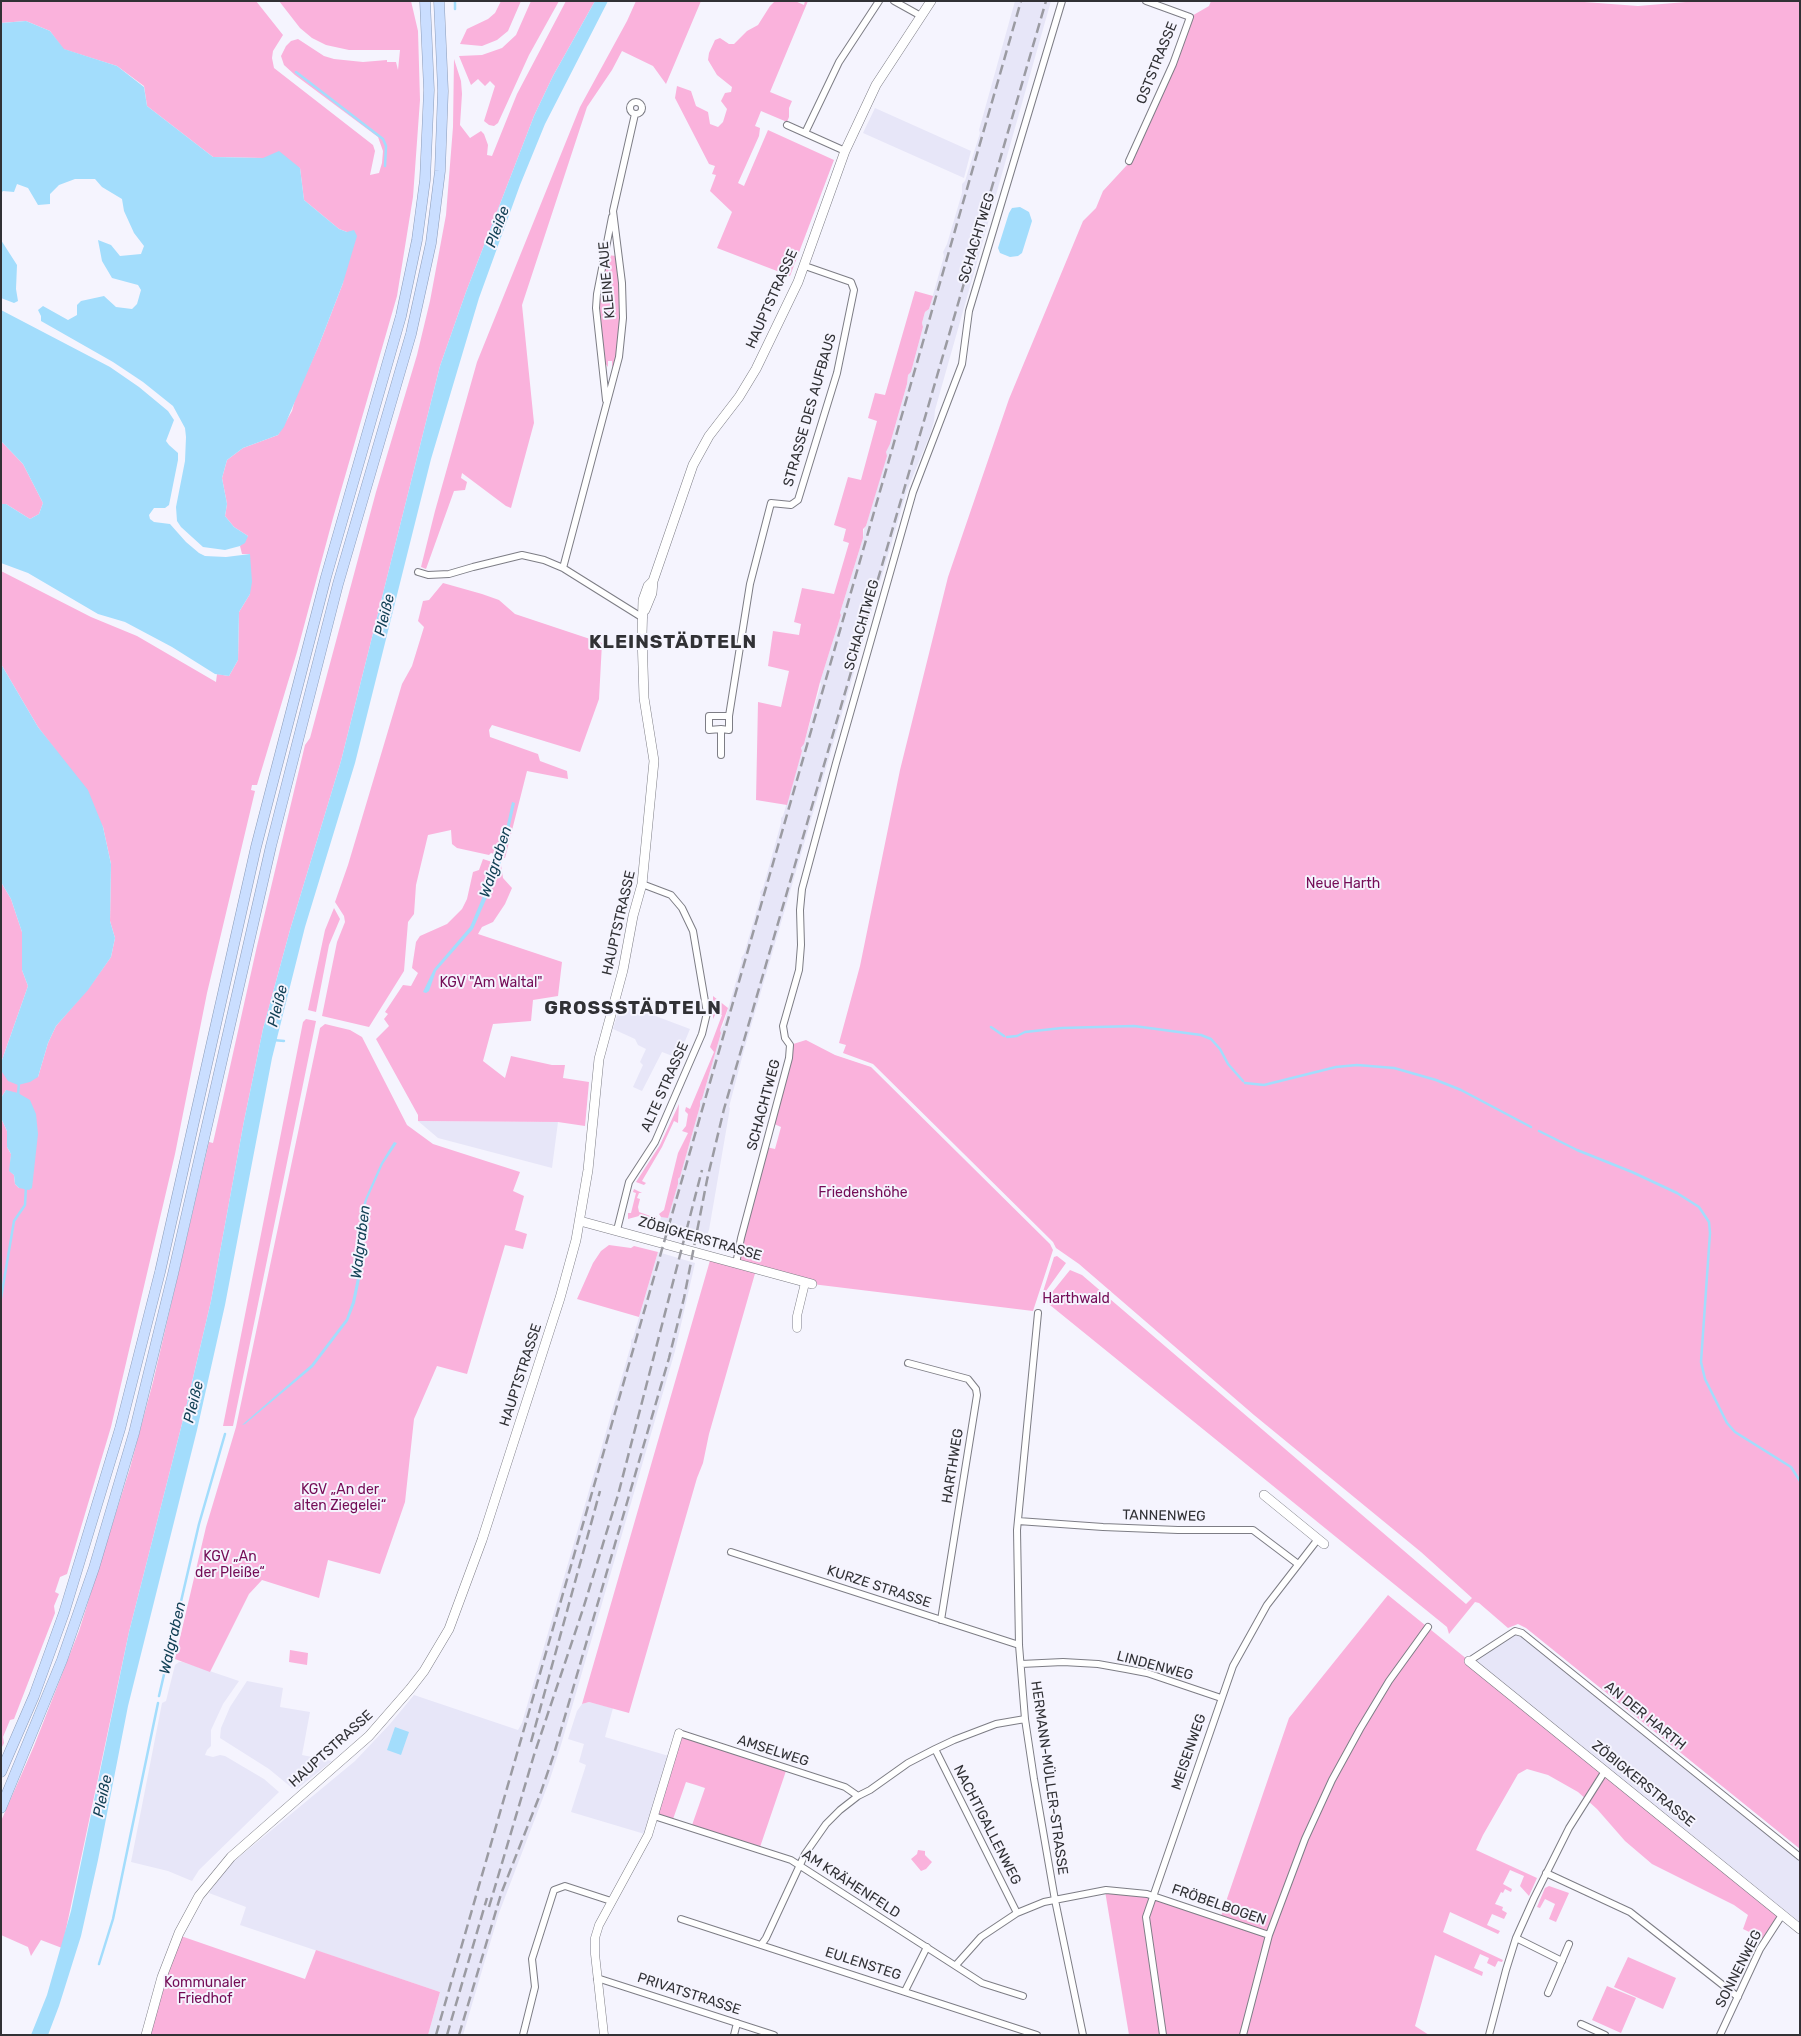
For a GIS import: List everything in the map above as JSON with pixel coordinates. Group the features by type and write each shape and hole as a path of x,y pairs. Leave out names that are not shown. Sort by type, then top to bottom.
{"highway":[{"path":"1,1772 34,1696 64,1613 120,1430 162,1262 219,1004 267,802 326,577 401,316 417,240 425,180 429,90 425,1"},
{"path":"1,1808 65,1652 94,1568 134,1433 174,1274 271,846 338,584 411,334 431,242 440,170 443,91 439,1"}],"main road":[{"name":"HAUPTSTRASSE","path":"146,2035 162,1977 179,1932 206,1885 245,1844 369,1736 424,1671 450,1629 482,1540 560,1298 580,1221 588,1170 599,1059 623,970 633,916 642,884 654,761 644,698 643,616 652,593 653,581 687,480 700,449 748,383 793,293 845,152 876,85 931,1"},
{"name":"ZÖBIGKERSTRASSE","path":"580,1221 809,1283"},
{"path":"1264,1495 1321,1541"},
{"name":"ZÖBIGKERSTRASSE","path":"1469,1661 1800,1929"}],"street":[{"path":"805,133 839,62 879,1"},
{"path":"894,1 921,16"},
{"name":"SCHACHTWEG","path":"736,1264 741,1238 789,1058 790,1045 785,1038 783,1026 798,970 801,944 800,910 802,889 913,492 962,364 969,311 1062,1"},
{"name":"OSTSTRASSE","path":"1129,161 1173,64 1190,18 1146,1"},
{"name":"KLEINE AUE","path":"606,405 596,301 604,254 635,114"},
{"path":"787,125 845,152"},
{"name":"KLEINE AUE","path":"563,568 619,358 623,318 622,283 613,211"},
{"name":"STRASSE DES AUFBAUS","path":"721,755 721,729 728,730 728,716 750,584 771,504 791,505 798,500 837,372 854,290 851,282 804,266"},
{"path":"418,572 428,575 449,574 522,555 544,560 563,568 643,616"},
{"path":"721,729 709,730 709,716 728,716"},
{"name":"ALTE STRASSE","path":"617,1230 629,1182 655,1142 702,1034 707,1013 693,931 682,908 671,895 642,884"},
{"path":"796,1328 797,1316 809,1283"},
{"name":"HERMANN-MÜLLER-STRASSE","path":"1038,1313 1018,1521 1019,1645 1025,1719 1055,1900 1083,2035"},
{"name":"HARTHWEG","path":"908,1363 968,1379 976,1389 977,1395 941,1620"},
{"name":"TANNENWEG","path":"1018,1521 1104,1528 1253,1530 1298,1564"},
{"name":"MEISENWEG","path":"1154,1896 1233,1666 1267,1605 1298,1564 1321,1541"},
{"name":"KURZE STRASSE","path":"731,1552 1019,1645"},
{"path":"1243,2035 1269,1935 1301,1847 1344,1758 1381,1694 1428,1627"},
{"name":"AN DER HARTH","path":"1469,1661 1516,1632 1522,1632 1800,1857"},
{"name":"LINDENWEG","path":"1021,1664 1063,1662 1098,1664 1147,1673 1221,1698"},
{"path":"760,1945 766,1938 805,1854 826,1824 858,1796 870,1790 908,1763 954,1740 996,1724 1025,1719"},
{"path":"604,2035 594,1947 595,1938 599,1925 644,1844 679,1733"},
{"name":"AMSELWEG","path":"679,1733 845,1787 858,1796"},
{"name":"NACHTIGALLENWEG","path":"935,1749 1017,1913"},
{"path":"1489,2035 1516,1938 1569,1828 1605,1771"},
{"name":"AM KRÄHENFELD","path":"654,1816 785,1858 800,1865 982,1983 1023,1996"},
{"path":"1546,1873 1630,1912 1738,1997"},
{"path":"523,2035 535,1987 532,1959 554,1890 565,1886 612,1901"},
{"path":"956,1965 981,1937 1017,1913 1044,1902 1106,1890 1144,1893 1154,1896"},
{"name":"FRÖBELBOGEN","path":"1163,2035 1146,1917 1154,1896 1269,1935"},
{"name":"SONNENWEG","path":"1720,2035 1760,1950 1782,1915"},
{"name":"EULENSTEG","path":"681,1919 1037,2035"},
{"path":"1516,1938 1562,1961"},
{"path":"1548,1993 1569,1944"},
{"path":"905,1991 927,1947"},
{"name":"PRIVATSTRASSE","path":"597,1978 774,2035"},
{"path":"734,2035 737,2023"},
{"path":"1581,2024 1604,2035"}],"shaded area":[{"path":"1015,1 1051,1 935,410 930,435 907,490 744,1050 729,1107 709,1230 703,1245 657,1232 661,1217 668,1217 678,1184 700,1101 721,1033 720,1030 723,1026 742,961 741,958 744,954 761,895 760,892 763,888 781,818 841,615 840,613 863,538 886,452 890,444 908,375 911,372 925,312 929,309 944,256 943,252 962,193 962,184 965,181 980,133 979,130"},
{"path":"875,108 971,151 964,178 863,133"},
{"path":"621,1003 690,1029 678,1058 662,1052 642,1091 633,1087 643,1065 640,1062 646,1049 638,1045 635,1039 613,1029"},
{"path":"418,1121 558,1122 552,1168 438,1138"},
{"path":"658,1252 695,1263 675,1351 561,1745 549,1782 499,1913 463,2035 428,2035 440,1992 240,1925 246,1907 209,1893 227,1867 355,1761 414,1695 518,1730 522,1723 631,1340"},
{"path":"1515,1631 1800,1857 1800,1929 1469,1661"},
{"path":"179,1662 239,1681 223,1704 211,1730 211,1746 205,1755 213,1757 225,1756 264,1779 279,1792 199,1870 192,1881 168,1871 131,1862 162,1703 166,1701 175,1665"},
{"path":"247,1681 283,1688 280,1707 310,1712 302,1755 332,1761 297,1789 292,1788 269,1769 220,1738 221,1728 230,1707"},
{"path":"589,1702 613,1708 605,1737 672,1757 648,1835 571,1812 586,1765 579,1762 584,1744 568,1739 577,1711 582,1704"}],"green space":[{"path":"1,1 256,1 283,35 273,51 274,68 373,145 375,151 370,175 379,173 382,163 383,151 378,137 295,75 284,65 281,56 291,41 298,39 324,56 363,62 387,60 387,62 396,62 398,70 400,50 349,50 326,45 312,38 300,28 279,1 411,1 418,31 420,100 413,197 397,296 333,518 297,652 257,785 252,785 251,790 255,791 207,993 175,1154 111,1427 67,1574 60,1577 55,1592 59,1594 54,1606 55,1613 14,1719 10,1720 3,1737 4,1743 1,1749 1,1118 7,1131 7,1147 11,1154 10,1171 14,1175 15,1184 19,1188 32,1188 32,1175 6,1090 1,1098 1,882 11,899 22,932 22,970 28,986 2,1060 38,1077 48,1043 56,1026 88,989 111,957 115,938 110,921 111,864 103,827 57,752 38,727 1,664 1,571 91,617 137,636 216,682 217,674 229,676 238,660 239,612 250,594 250,554 242,554 240,546 248,536 234,527 225,516 227,504 222,478 227,460 243,448 278,435 292,411 296,396 319,345 343,283 347,232 339,229 304,200 300,168 263,158 213,157 147,106 144,86 117,66 63,49 50,31 26,21 1,23"},
{"path":"501,1 521,1 508,31 497,40 482,46 460,44 467,29 488,19 495,13"},
{"path":"531,1 559,1 529,55 498,123 494,126 489,125 484,121 495,86 490,81 485,86 478,79 471,85 459,56 482,55 502,48 516,35"},
{"path":"566,1 595,1 553,76 534,116 466,292 440,366 341,761 290,930 263,1029 211,1301 129,1632 62,1948 41,1940 31,1956 28,1947 1,1935 1,1821 34,1746 79,1631 130,1468 153,1382 209,1142 213,1143 305,745 310,738 376,492 417,355 430,301 446,215 453,127 454,59 461,81 460,125 470,138 481,131 488,145 487,155 492,156 517,94"},
{"path":"636,1 701,1 666,84 653,66 622,51 612,70 587,107 522,305 534,423 511,508 462,473 461,478 467,482 465,490 454,491 426,569 421,567 477,362 580,107"},
{"path":"775,1 795,1 804,5 805,1 808,1 770,92 792,101 789,108 789,117 787,122 761,111 755,126 760,128 759,136 738,183 744,186 768,130 834,160 790,276 717,248 732,212 710,191 716,175 712,174 715,166 709,164 675,98 677,86 691,91 696,106 708,112 710,124 718,127 723,122 727,109 721,101 725,93 731,92 732,87 717,75 708,60 709,53 715,40 720,38 729,44 734,44 747,31 758,25"},
{"name":"Neue Harth","path":"1211,1 1571,1 1638,6 1698,1 1800,1 1800,1849 1526,1628 1518,1624 1508,1628 1479,1603 1475,1602 1449,1634 1447,1627 1045,1301 1070,1270 1082,1275 1466,1604 1472,1598 1421,1552 1254,1415 1079,1264 1056,1248 1053,1242 873,1064 843,1053 846,1045 839,1043 860,966 900,770 948,577 1009,399 1083,221 1096,208 1103,191 1127,165 1173,64 1190,17 1209,6"},
{"path":"606,255 617,256 620,283 620,318 616,357 612,368 612,361 608,361 608,367 605,363 599,308 599,294"},
{"path":"915,291 933,296 929,309 925,312 911,372 908,375 866,526 863,529 863,538 820,682 804,744 801,748 802,751 787,805 756,800 758,702 781,707 789,671 768,666 773,631 799,635 801,624 794,622 802,588 834,594 849,543 843,541 846,529 834,525 848,477 861,480 877,421 868,418 875,393 885,395"},
{"path":"1,441 23,464 43,503 39,514 30,519 6,504 1,504"},
{"path":"443,583 499,600 515,614 602,643 599,699 580,752 492,725 489,730 490,737 538,754 540,761 567,771 568,779 527,771 505,858 491,853 489,855 457,848 452,844 451,830 428,835 416,885 414,914 408,922 404,971 369,1027 322,1016 337,942 345,922 344,916 335,902 348,865 402,684 412,666 424,627 418,621 423,601 429,600"},
{"name":"KGV \"Am Waltal\"","path":"483,859 501,865 503,878 512,888 505,904 493,922 482,927 478,934 562,962 558,996 533,1000 531,1021 493,1024 483,1061 505,1078 511,1056 552,1065 565,1065 563,1078 589,1082 585,1126 558,1122 418,1121 418,1115 376,1039 389,1026 384,1019 388,1014 385,1012 403,985 411,986 418,973 412,968 416,942 420,936 447,924 462,909 467,899 473,872 479,870"},
{"path":"334,908 340,919 329,945 316,1012 308,1010 325,930"},
{"path":"713,996 728,1008 720,1030 721,1033 668,1218 661,1217 659,1214 664,1210 678,1153 688,1133 682,1131 686,1126 688,1114 685,1111 686,1107 690,1109 714,1052 710,1047 722,1015 715,1015 713,1019"},
{"path":"306,1019 316,1021 233,1426 223,1426 303,1022"},
{"path":"325,1024 350,1030 362,1037 407,1125 433,1144 520,1172 513,1191 524,1196 515,1230 527,1234 523,1249 505,1245 467,1374 437,1366 414,1419 405,1502 380,1574 328,1560 319,1598 262,1580 249,1594 210,1672 175,1659 206,1527 236,1427 320,1028"},
{"name":"Friedenshöhe","path":"806,1040 835,1055 871,1067 1050,1244 1053,1250 1033,1311 812,1284 756,1270 709,1434 703,1463 629,1713 589,1702 582,1704 711,1257 736,1264 766,1147 775,1149 781,1127 772,1123 790,1045"},
{"path":"679,1104 678,1123 674,1121 662,1147 642,1181 646,1183 644,1185 636,1182 660,1145"},
{"path":"634,1189 642,1193 639,1193 637,1198 640,1199 639,1212 653,1217 656,1216 656,1221 639,1216 628,1219 628,1213 631,1213 636,1193 633,1192"},
{"path":"609,1245 631,1248 634,1246 658,1252 639,1317 577,1299 593,1263 601,1251"},
{"path":"1057,1256 1066,1263 1041,1298 1054,1257"},
{"path":"1388,1595 1782,1915 1766,1940 1743,1929 1748,1915 1734,1905 1652,1864 1625,1841 1597,1809 1578,1792 1548,1775 1527,1769 1518,1774 1476,1850 1537,1878 1529,1896 1520,1886 1524,1876 1510,1870 1503,1884 1512,1889 1511,1892 1505,1889 1503,1893 1501,1892 1495,1904 1503,1907 1502,1910 1507,1913 1504,1919 1492,1914 1487,1925 1500,1931 1498,1934 1450,1912 1443,1932 1503,1960 1502,1962 1498,1961 1495,1967 1487,1963 1489,1958 1480,1954 1474,1968 1483,1972 1482,1976 1435,1955 1415,2026 1429,2035 1129,2035 1105,1891 1147,1894 1220,1919 1289,1718"},
{"path":"290,1650 308,1653 307,1665 289,1662"},
{"path":"679,1733 787,1768 759,1850 691,1828 705,1788 696,1785 686,1782 672,1822 654,1816"},
{"path":"918,1850 925,1851 925,1855 932,1862 926,1869 921,1871 911,1859 917,1854"},
{"path":"1549,1886 1569,1893 1556,1922 1549,1919 1555,1904 1545,1899 1540,1908 1537,1907 1545,1888"},
{"name":"Kommunaler Friedhof","path":"178,1935 305,1979 316,1950 440,1992 428,2035 146,2035"},
{"path":"1628,1957 1676,1978 1663,2009 1614,1987"},
{"path":"1607,1986 1636,1998 1621,2033 1592,2020"}],"water":[{"name":"Pleiße","path":"595,1 608,1 545,124 520,185 479,298 431,459 355,763 305,927 272,1058 225,1305 197,1430 128,1706 81,1936 48,2035 31,2035 47,1995 71,1911 129,1632 211,1301 263,1029 290,930 341,761 440,366 466,292 534,116 553,76"},
{"path":"26,21 50,31 64,49 117,66 144,87 147,106 213,157 263,158 279,151 300,168 304,200 339,229 347,232 354,230 357,236 343,283 284,427 278,435 243,448 227,460 222,478 227,504 225,516 234,527 248,536 245,543 240,546 225,550 203,547 177,521 176,507 185,461 186,437 185,428 173,406 143,382 113,362 41,321 38,310 43,306 68,320 77,315 77,305 81,301 104,296 116,307 132,309 137,304 141,290 138,285 112,278 102,261 98,240 111,245 120,256 141,254 144,246 134,233 124,211 122,199 102,187 95,179 75,179 59,185 50,194 50,204 38,205 28,188 17,184 14,192 3,191 1,193 1,23"},
{"path":"1020,207 1029,212 1032,221 1022,253 1018,256 1010,257 1000,253 998,248 1009,213 1012,208"},
{"path":"1,240 17,265 16,289 18,301 14,303 1,298"},
{"path":"1,310 110,367 139,387 168,411 174,420 166,441 178,453 169,505 165,508 154,508 149,515 150,519 154,522 170,524 186,542 205,556 226,557 250,554 252,582 250,594 239,612 238,660 229,676 215,674 172,647 125,622 98,614 28,573 1,563 1,504 6,504 30,519 39,514 43,503 23,464 1,441"},
{"path":"1,664 38,727 88,790 103,827 111,864 110,921 115,938 111,957 88,990 56,1026 48,1043 38,1077 30,1082 18,1085 8,1081 2,1072 2,1060 28,986 22,970 22,932 11,899 1,882"},
{"path":"512,802 515,803 503,857 500,856"},
{"path":"497,863 501,865 500,868 473,929 436,971 429,991 423,992 434,969 470,927"},
{"path":"6,1090 18,1093 30,1100 36,1114 38,1134 32,1188 29,1190 19,1188 15,1184 14,1175 9,1171 11,1154 7,1147 7,1131 1,1118 1,1098"},
{"path":"394,1142 397,1143 383,1164 367,1200 363,1216 363,1264 355,1303 348,1321 313,1367 242,1425 311,1365 346,1319 352,1302 360,1264 360,1216 365,1199 381,1163"},
{"path":"395,1727 409,1732 401,1755 387,1750"}],"waterway":[{"path":"455,1 455,9"},
{"path":"296,72 383,139 386,146 385,166"},
{"name":"Walgraben","path":"498,867 502,855"},
{"path":"1007,1037 1017,1036 1025,1032 1062,1028 1134,1026 1201,1035 1211,1039 1220,1049 1228,1064 1243,1081"},
{"path":"991,1027 1004,1036"},
{"path":"273,1040 284,1041"},
{"path":"1245,1083 1264,1085 1336,1067 1357,1065 1394,1068 1436,1080 1461,1090 1531,1127"},
{"path":"18,1096 19,1082"},
{"path":"1539,1131 1577,1150 1632,1172 1677,1193 1699,1207 1709,1222 1710,1233 1701,1362 1705,1379 1727,1423 1735,1432 1791,1467 1800,1481"},
{"path":"1,1298 14,1221 25,1205 26,1186"},
{"name":"Walgraben","path":"159,1696 199,1524 225,1434"},
{"name":"Walgraben","path":"99,1964 113,1919 158,1703"}],"railway":[{"path":"436,2035 1021,1"},
{"path":"459,2035 501,1894 554,1754 669,1358 684,1298 707,1180 724,1109 1046,1"},
{"path":"489,1907 534,1755 583,1609 618,1495 702,1170"},
{"path":"531,1742 600,1491"},
{"path":"447,2035 487,1898"}],"district":[{"name":"KLEINSTÄDTELN","path":"673,643"},
{"name":"GROSSSTÄDTELN","path":"633,1009"}],"park label":[{"name":"Harthwald","path":"1076,1299"},
{"name":"KGV „An der alten Ziegelei“","path":"340,1498"},
{"name":"KGV „An der Pleiße“","path":"230,1565"}]}
